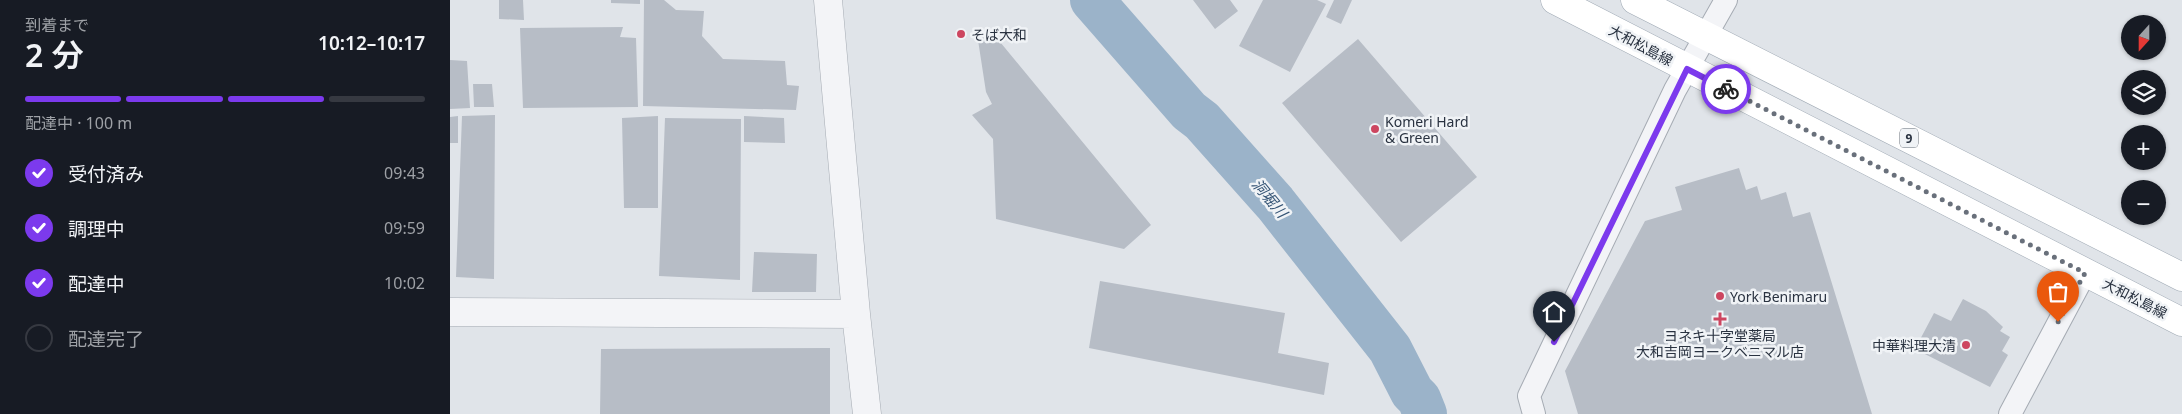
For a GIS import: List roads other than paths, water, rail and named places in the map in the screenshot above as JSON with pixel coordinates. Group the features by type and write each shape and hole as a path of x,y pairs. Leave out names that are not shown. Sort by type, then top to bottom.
{"main road":[{"name":"大和松島線","path":"1555,0 2182,322"},
{"name":"9","path":"1635,0 2182,277"}],"street":[{"path":"828,0 856,314 867,414"},
{"path":"1534,414 1529,396 1687,69 1726,0"},
{"path":"2010,414 2085,273"},
{"path":"450,312 856,314"}],"waterway":[{"name":"洞堀川","path":"1092,0 1189,111 1202,121 1275,203 1390,349 1412,392 1419,399 1425,414"}],"place":[{"name":"そば大和","path":"961,34"},
{"name":"Komeri Hard & Green","path":"1375,129"},
{"name":"York Benimaru","path":"1720,296"},
{"name":"ヨネキ十字堂薬局 大和吉岡ヨークベニマル店","path":"1720,319"},
{"name":"中華料理大清","path":"1966,345"}]}
